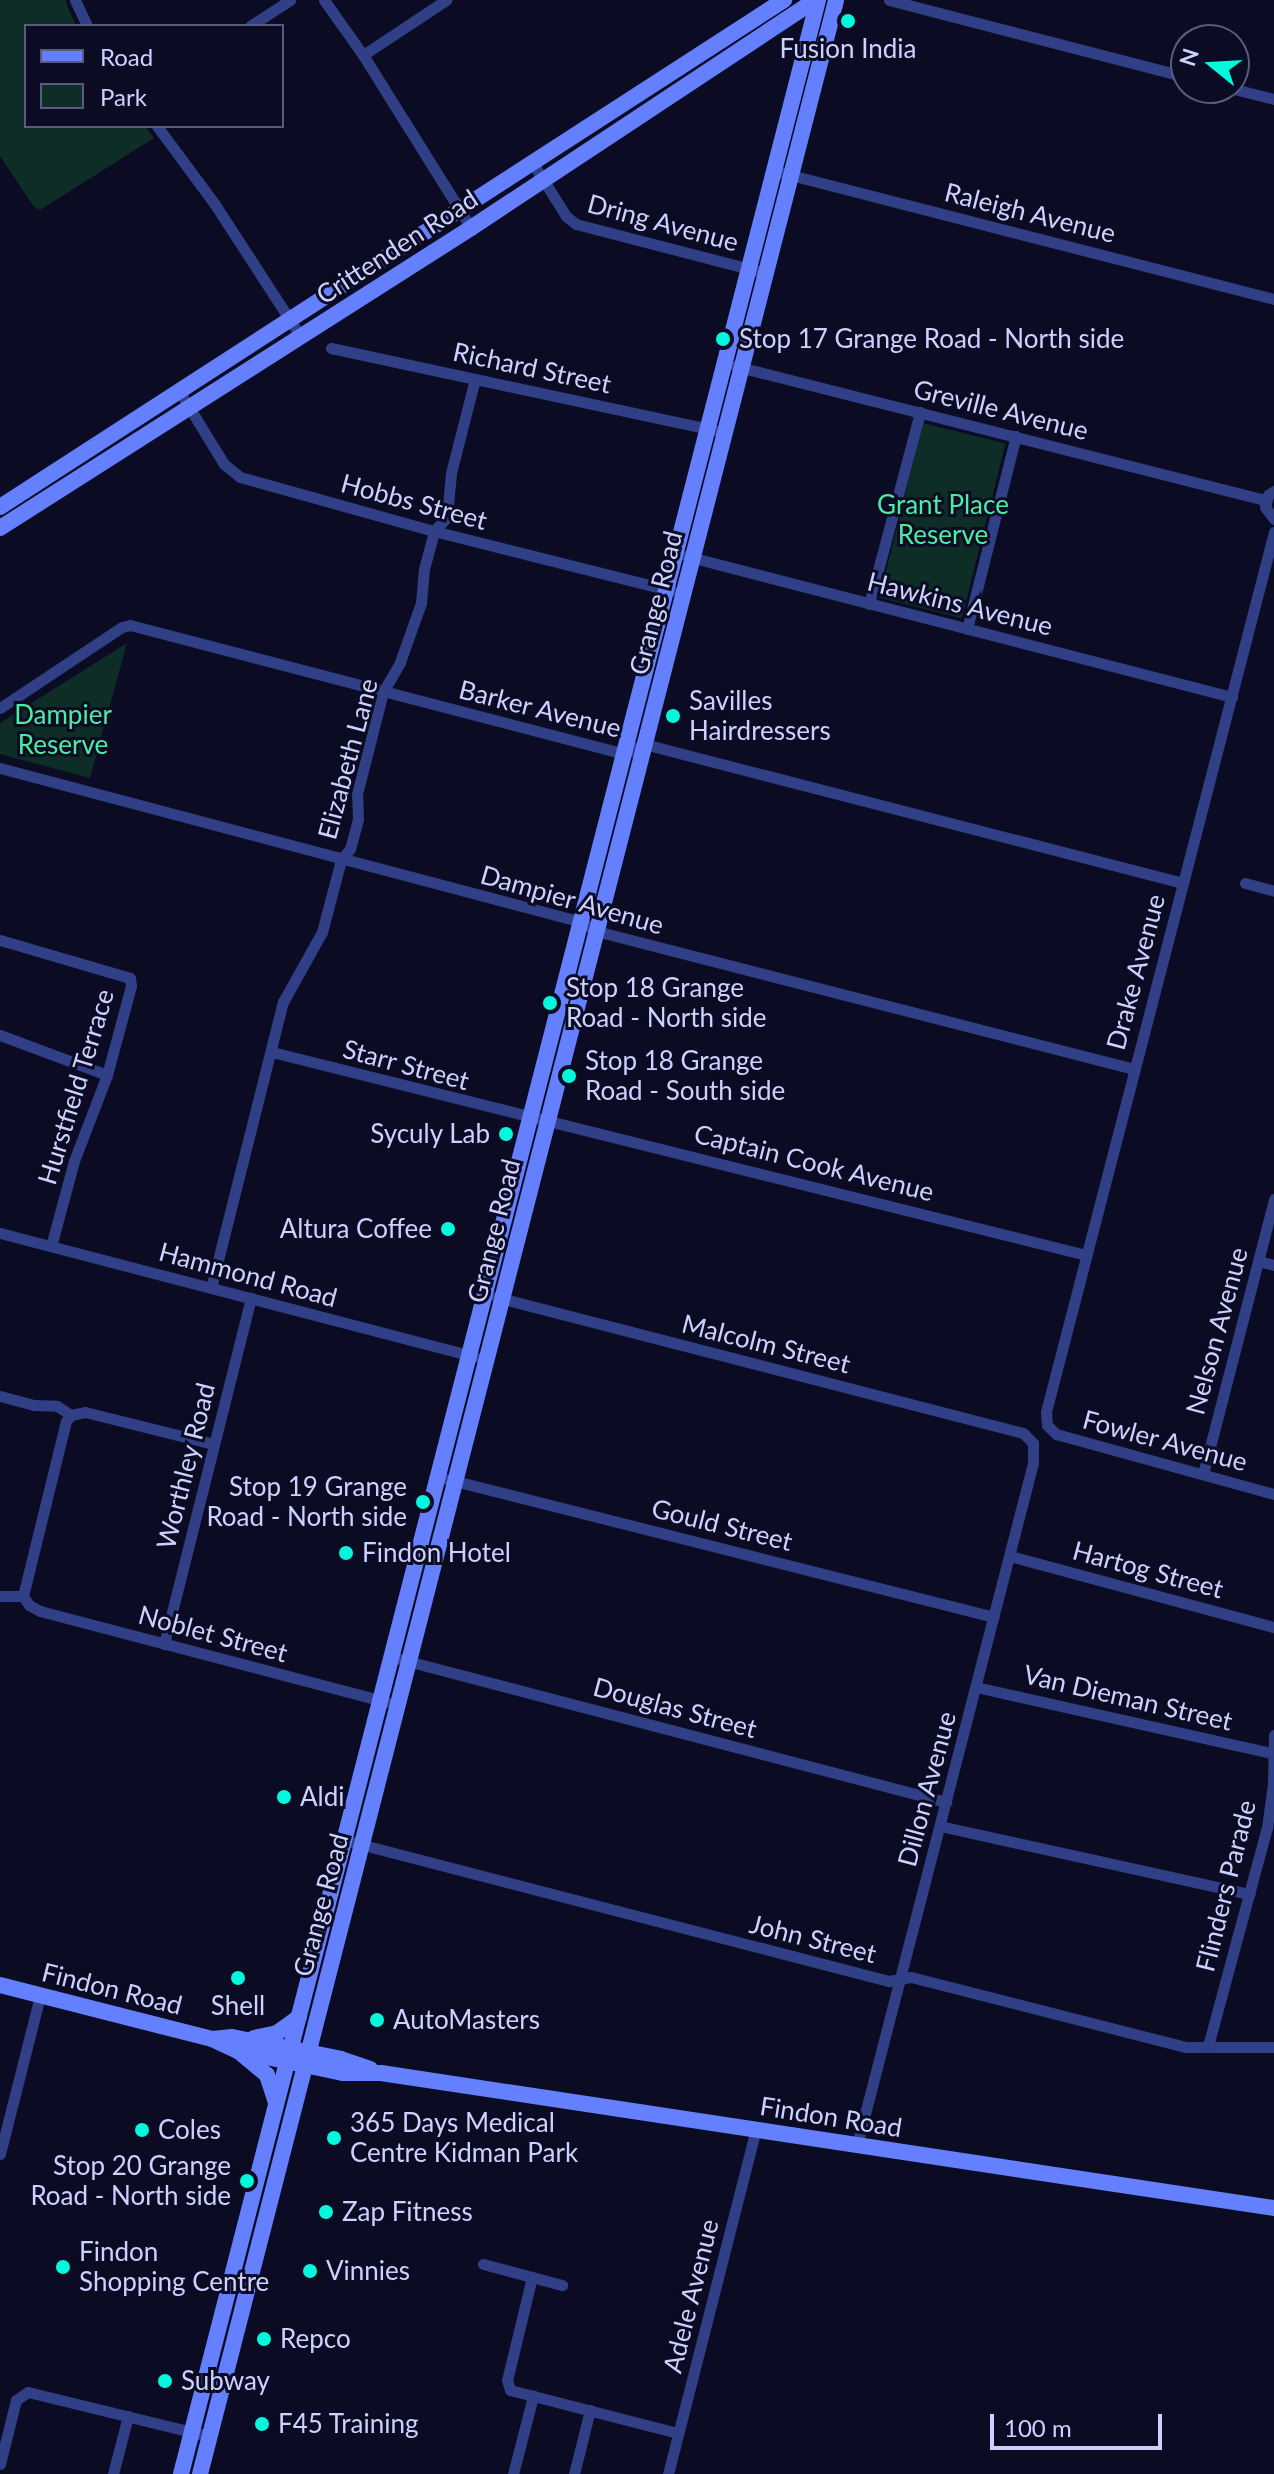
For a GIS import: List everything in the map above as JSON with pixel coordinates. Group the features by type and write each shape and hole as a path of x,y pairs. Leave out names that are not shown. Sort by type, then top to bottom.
{"main road":[{"name":"Crittenden Road","path":"0,507 178,389 784,0"},
{"name":"Crittenden Road","path":"0,528 471,228 816,0"},
{"name":"Grange Road","path":"783,173 816,0"},
{"name":"Grange Road","path":"181,2474 289,2056 308,2017 362,1846 456,1481 484,1295 539,1118 589,927 644,744 684,555 783,173 836,0"},
{"path":"787,19 801,22 808,40"},
{"name":"Grange Road","path":"589,927 625,754 675,592"},
{"name":"Grange Road","path":"200,2474 307,2060 308,2017 344,1840 439,1477 477,1357 502,1299 539,1118"},
{"name":"Findon Road","path":"0,1985 212,2039 381,2073 1274,2208"},
{"path":"277,2106 267,2075 241,2045 277,2033 308,2017 342,2066 297,2096"},
{"path":"227,2299 245,2299"},
{"path":"227,2299 240,2317"}],"street":[{"path":"75,0 86,24"},
{"path":"253,24 290,0"},
{"path":"324,0 363,55 471,228"},
{"path":"363,55 446,0"},
{"path":"889,0 1170,73"},
{"path":"1250,93 1274,99"},
{"path":"158,128 301,337"},
{"name":"Dring Avenue","path":"532,162 566,216 576,224 758,271"},
{"name":"Raleigh Avenue","path":"783,173 1274,299"},
{"name":"Richard Street","path":"331,348 717,430"},
{"name":"Greville Avenue","path":"733,366 1270,496"},
{"name":"Elizabeth Lane","path":"211,1288 283,1002 316,949 341,860 350,849 358,819 357,794 383,692 400,662 421,603 424,569 434,531 447,517 451,473 475,379"},
{"name":"Hobbs Street","path":"178,389 224,464 240,477 434,531 675,592"},
{"path":"869,604 920,412"},
{"path":"967,629 1016,436"},
{"path":"1270,496 1267,513 1274,519"},
{"name":"Drake Avenue","path":"1047,1425 1046,1412 1274,532"},
{"name":"Hawkins Avenue","path":"684,555 1232,697"},
{"name":"Barker Avenue","path":"0,708 122,627 130,625 625,754 644,744 1183,883"},
{"name":"Dampier Avenue","path":"0,768 589,927 1134,1069"},
{"path":"1245,883 1274,891"},
{"name":"Hurstfield Terrace","path":"0,940 130,978 131,986 107,1075 74,1161 51,1246"},
{"path":"0,1035 107,1075"},
{"name":"Starr Street","path":"272,1052 539,1118"},
{"name":"Captain Cook Avenue","path":"539,1118 1086,1255"},
{"name":"Nelson Avenue","path":"1203,1474 1274,1199"},
{"name":"Hammond Road","path":"0,1233 477,1357"},
{"path":"1258,1261 1274,1265"},
{"name":"Malcolm Street","path":"484,1295 1023,1433 1033,1443"},
{"name":"Worthley Road","path":"164,1644 251,1298"},
{"path":"0,1396 33,1405 57,1406 71,1415"},
{"path":"0,1596 23,1596 66,1421 71,1415 85,1412 213,1444"},
{"name":"Fowler Avenue","path":"1047,1425 1056,1434 1274,1494"},
{"name":"Dillon Avenue","path":"857,2145 1010,1556 1033,1463 1033,1443"},
{"name":"Gould Street","path":"439,1477 994,1617"},
{"name":"Hartog Street","path":"1010,1556 1274,1627"},
{"name":"Noblet Street","path":"23,1596 29,1605 40,1611 398,1705"},
{"name":"Douglas Street","path":"392,1657 946,1802"},
{"name":"Van Dieman Street","path":"976,1687 1271,1753"},
{"name":"Flinders Parade","path":"1208,2046 1269,1813 1274,1735"},
{"path":"940,1826 1250,1894"},
{"name":"John Street","path":"344,1840 889,1981 911,1977 1185,2047 1274,2047"},
{"path":"0,2154 40,1996"},
{"name":"Adele Avenue","path":"668,2474 756,2130"},
{"path":"483,2264 562,2285"},
{"path":"532,2277 507,2380 510,2390 678,2433"},
{"path":"0,2464 16,2400 21,2393 28,2392 209,2436"},
{"path":"513,2474 533,2396"},
{"path":"574,2474 590,2410"},
{"path":"113,2474 128,2416"}],"green space":[{"path":"0,0 65,0 75,24 24,24 24,128 146,128 154,138 40,210 34,207 0,156"},
{"name":"Grant Place Reserve","path":"923,423 1005,444 962,618 879,598"},
{"name":"Dampier Reserve","path":"127,643 90,778 0,754 0,723"}],"place":[{"name":"Fusion India","path":"848,21"},
{"name":"Stop 17 Grange Road - North side","path":"723,339"},
{"name":"Savilles Hairdressers","path":"673,716"},
{"name":"Stop 18 Grange Road - North side","path":"550,1003"},
{"name":"Stop 18 Grange Road - South side","path":"569,1076"},
{"name":"Syculy Lab","path":"506,1134"},
{"name":"Altura Coffee","path":"448,1229"},
{"name":"Stop 19 Grange Road - North side","path":"423,1502"},
{"name":"Findon Hotel","path":"346,1553"},
{"name":"Aldi","path":"284,1797"},
{"name":"Shell","path":"238,1978"},
{"name":"AutoMasters","path":"377,2020"},
{"name":"Coles","path":"142,2130"},
{"name":"365 Days Medical Centre Kidman Park","path":"334,2138"},
{"name":"Stop 20 Grange Road - North side","path":"247,2181"},
{"name":"Zap Fitness","path":"326,2212"},
{"name":"Findon Shopping Centre","path":"63,2267"},
{"name":"Vinnies","path":"310,2271"},
{"name":"Repco","path":"264,2339"},
{"name":"Subway","path":"165,2381"},
{"name":"F45 Training","path":"262,2424"}]}
